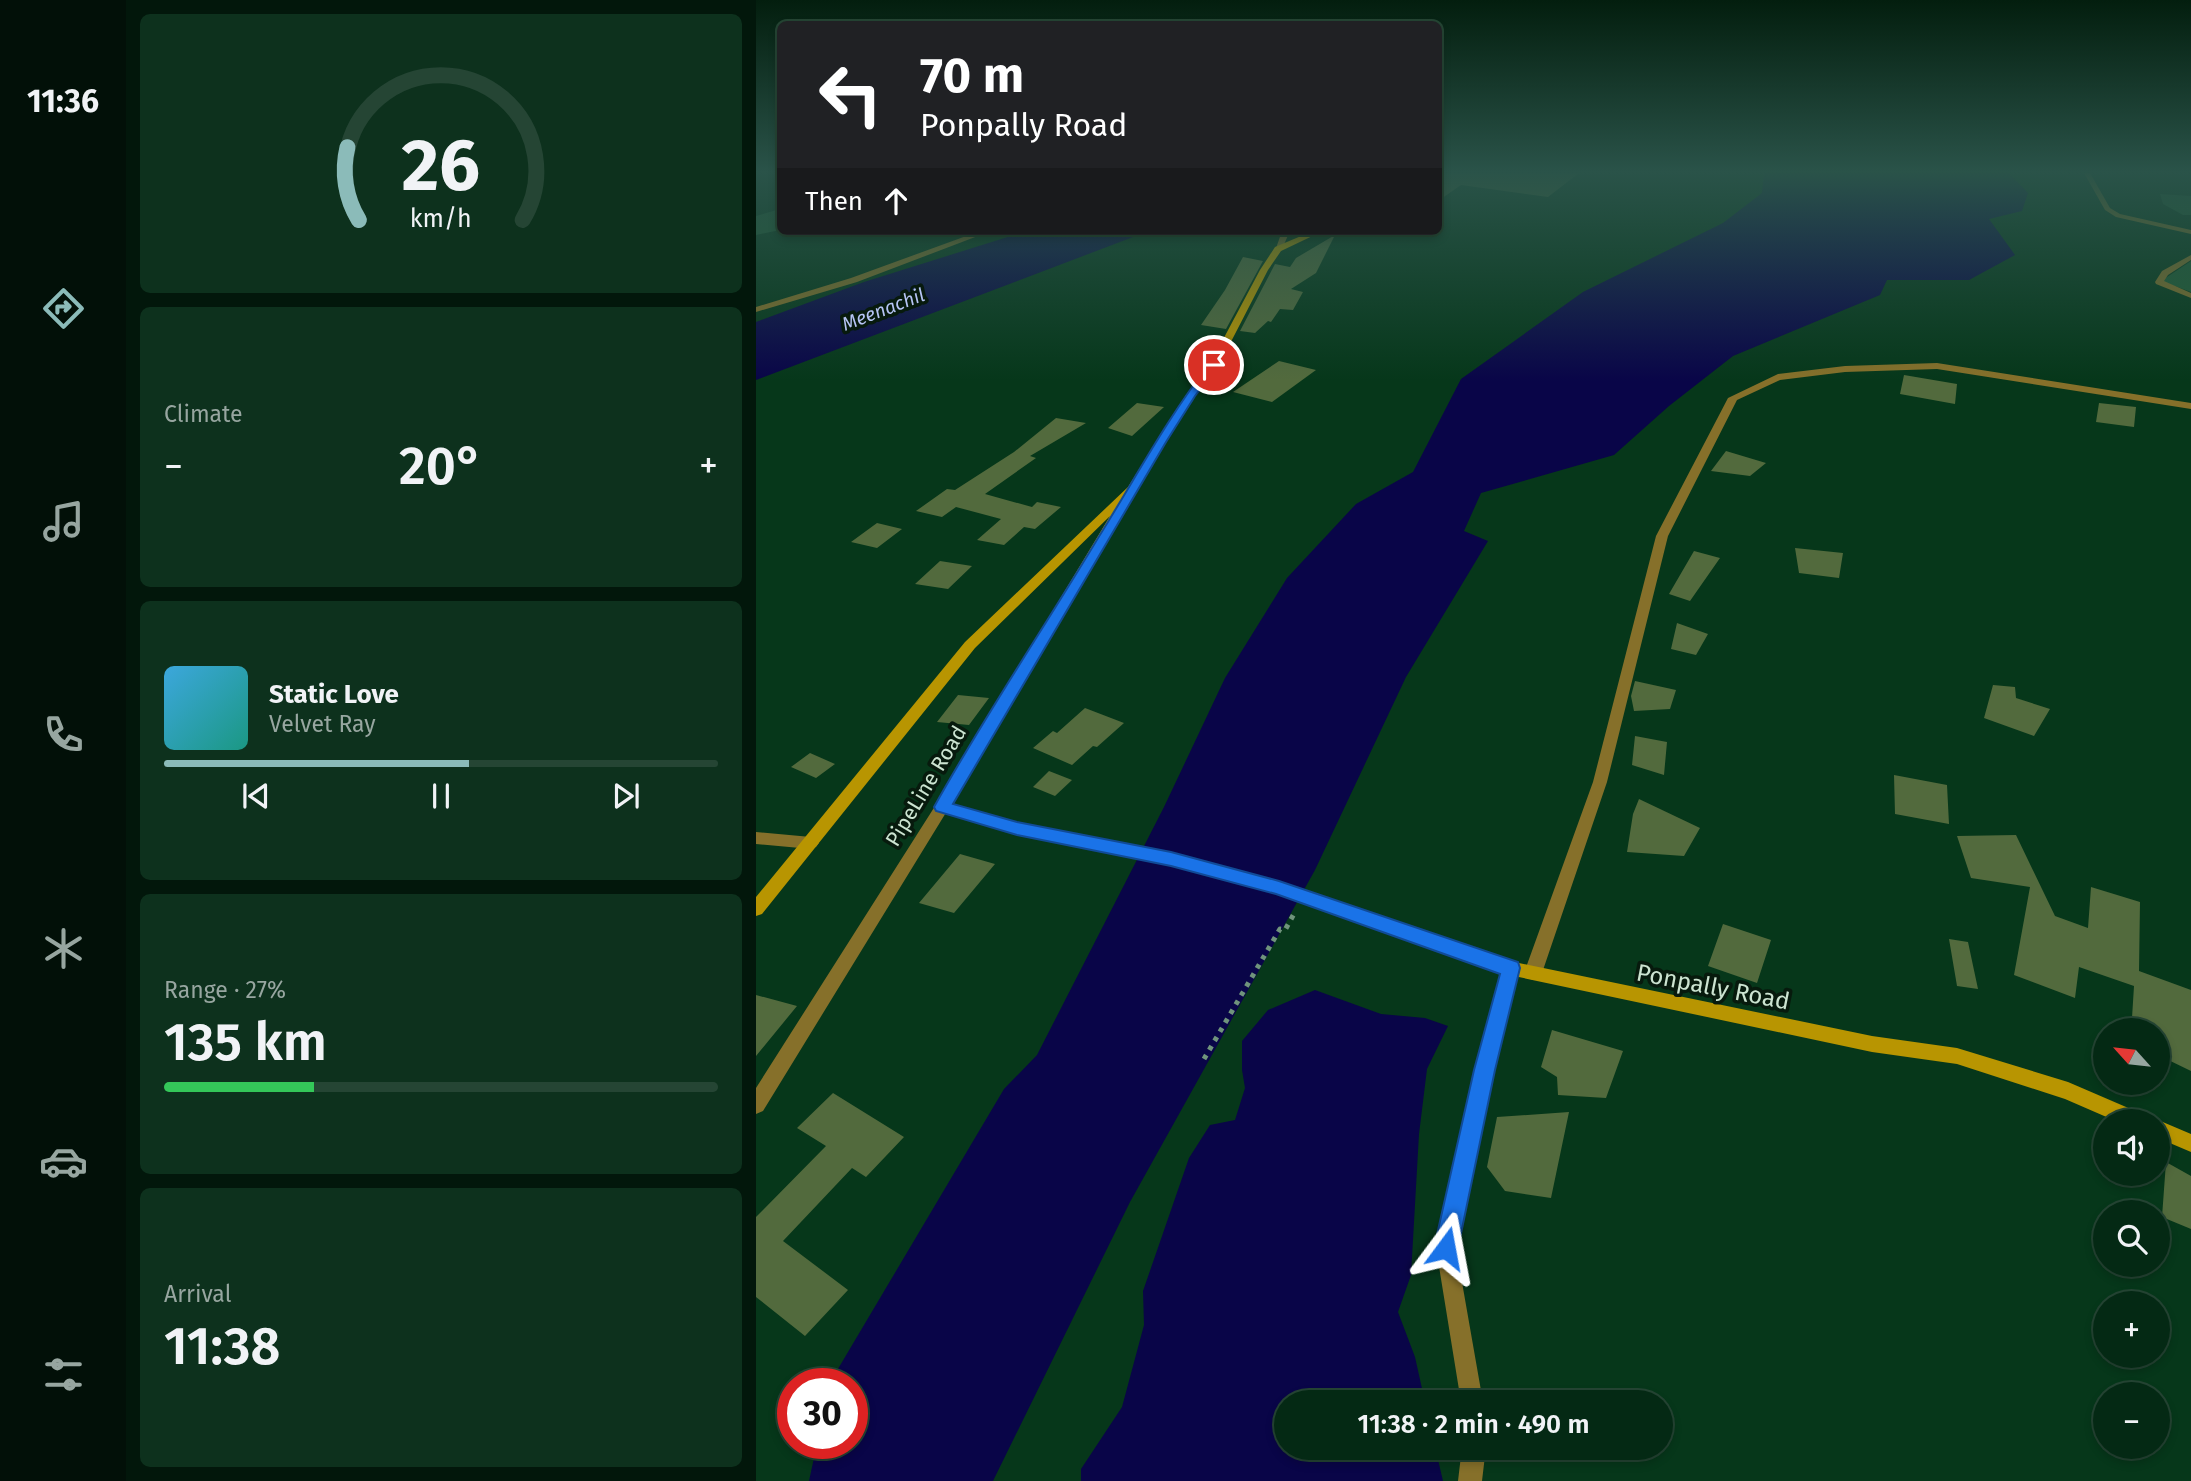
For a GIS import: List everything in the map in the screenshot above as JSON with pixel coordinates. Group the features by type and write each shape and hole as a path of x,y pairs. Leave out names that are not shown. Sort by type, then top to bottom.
{"main road":[{"path":"1278,249 1294,242"},
{"name":"PipeLine Road","path":"942,807 1132,489 1191,395 1214,365 1264,270 1278,249"},
{"path":"756,909 970,645 1112,505 1132,489"},
{"name":"Ponpally Road","path":"942,807 1017,829 1171,859 1279,888 1495,965 1871,1044 1957,1056 2068,1091 2110,1109"},
{"path":"2170,1134 2191,1143"}],"street":[{"path":"756,310 867,275 957,242"},
{"path":"1278,249 1281,242"},
{"path":"2191,257 2159,278 2159,282 2191,296"},
{"path":"1533,973 1600,782 1662,536 1733,398 1778,377 1845,369 1937,366 2191,406"},
{"name":"PipeLine Road","path":"756,1105 942,807"},
{"path":"756,838 811,843"},
{"path":"1470,1390 1446,1248 1485,1070 1511,968"},
{"path":"1470,1481 1472,1460"}],"path":[{"path":"1204,1059 1280,929 1285,930 1292,917"}],"green space":[{"path":"2191,261 2191,292 2161,281"}],"water":[{"name":"Meenachil","path":"991,242 1120,242 756,380 756,322 864,282"},
{"path":"1684,242 2006,242 2015,255 1969,280 1887,280 1880,295 1733,356 1669,406 1614,455 1481,493 1464,531 1488,541 1406,677 1315,870 1130,1202 993,1481 809,1481 814,1459 868,1459 868,1368 839,1368 1004,1089 1037,1055 1164,807 1225,678 1287,578 1356,504 1413,472 1461,379 1583,292"},
{"path":"1315,990 1381,1014 1425,1018 1448,1026 1427,1069 1419,1134 1411,1275 1398,1312 1415,1357 1422,1390 1274,1390 1274,1460 1438,1460 1443,1481 1081,1481 1081,1469 1122,1407 1144,1325 1143,1291 1189,1158 1210,1125 1235,1120 1245,1088 1242,1041 1268,1010"}],"building":[{"path":"1323,242 1331,242 1316,273 1291,289 1303,292 1293,310 1280,309 1271,322 1268,321 1255,333 1240,331 1275,264 1290,267 1296,258"},
{"path":"1243,257 1263,261 1226,329 1201,325 1225,290"},
{"path":"1279,361 1316,370 1272,402 1233,392"},
{"path":"1904,375 1957,384 1955,404 1900,394"},
{"path":"1137,403 1164,407 1132,436 1108,428"},
{"path":"2099,403 2136,407 2134,427 2096,422"},
{"path":"1056,418 1086,423 1030,456 1036,458 985,494 1032,507 1037,502 1061,507 1035,529 1024,527 1004,545 977,540 1001,519 956,507 942,517 916,511 947,489 955,490 1014,452"},
{"path":"1726,451 1766,463 1750,476 1711,471"},
{"path":"877,523 902,529 877,548 851,542"},
{"path":"1795,548 1843,553 1839,578 1799,573"},
{"path":"1694,551 1720,558 1690,601 1669,594"},
{"path":"940,561 972,566 948,589 915,584"},
{"path":"1677,623 1708,634 1696,655 1671,649"},
{"path":"1635,681 1676,690 1670,709 1634,711 1631,696"},
{"path":"1993,685 2015,687 2016,698 2050,709 2034,736 1984,718"},
{"path":"958,695 989,698 969,725 937,722"},
{"path":"1085,708 1124,723 1072,765 1033,748 1053,731 1057,733"},
{"path":"1635,736 1667,742 1664,775 1632,765"},
{"path":"810,753 835,764 816,778 791,767"},
{"path":"1049,771 1072,780 1055,796 1033,787"},
{"path":"1894,775 1947,785 1949,824 1895,814"},
{"path":"1639,799 1700,828 1684,856 1627,852 1633,814"},
{"path":"2016,835 2055,916 2088,928 2091,887 2140,902 2139,971 2191,990 2191,1071 2170,1061 2170,1018 2132,1018 2134,986 2079,967 2075,998 2014,975 2030,887 1971,878 1957,836"},
{"path":"960,854 995,864 954,913 919,903"},
{"path":"1723,924 1771,940 1757,983 1708,966"},
{"path":"1949,939 1968,942 1978,989 1957,986"},
{"path":"756,995 797,1006 756,1056"},
{"path":"1552,1030 1623,1051 1606,1098 1558,1095 1557,1077 1541,1067"},
{"path":"833,1093 904,1137 866,1177 852,1168 783,1241 848,1290 805,1336 756,1297 756,1217 826,1146 797,1128"},
{"path":"1569,1112 1551,1198 1505,1191 1487,1167 1497,1117"},
{"path":"2170,1164 2191,1176 2191,1229 2170,1220 2170,1200 2163,1200 2164,1186 2170,1186"}],"route":[{"path":"1214,365 1160,442 1105,539 995,715 942,807 1017,829 1171,859 1279,888 1495,965 1511,968 1485,1070 1446,1248"}]}
